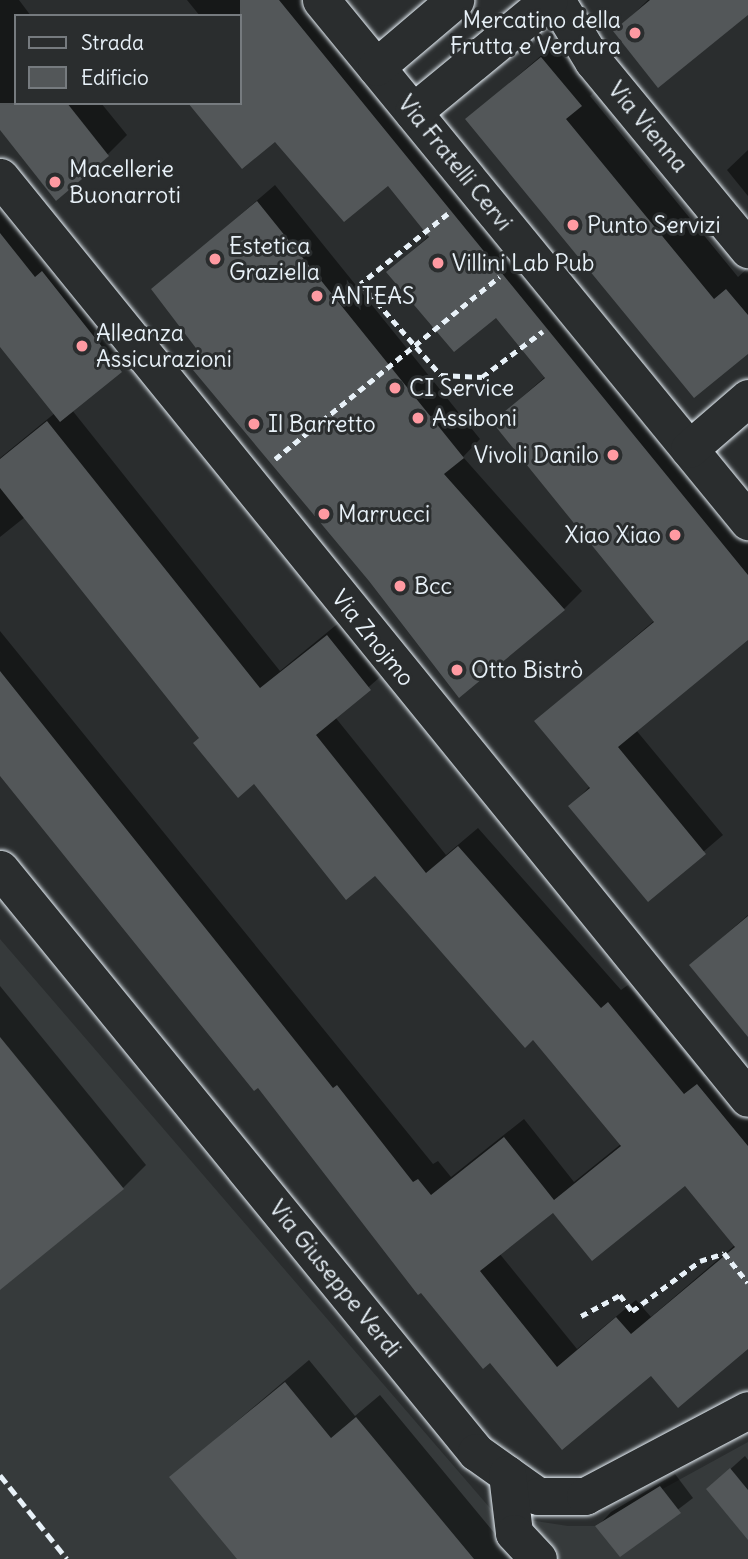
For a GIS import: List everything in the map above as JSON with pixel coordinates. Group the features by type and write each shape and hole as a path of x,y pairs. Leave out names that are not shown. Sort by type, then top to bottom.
{"street":[{"name":"Via Fratelli Cervi","path":"321,0 748,521"},
{"path":"376,67 455,0"},
{"path":"413,112 549,0"},
{"name":"Via Vienna","path":"556,0 593,61 748,249"},
{"name":"Via Znojmo","path":"0,177 748,1098"},
{"path":"689,449 748,398"},
{"name":"Via Giuseppe Verdi","path":"0,869 476,1452 506,1474 538,1496 585,1496 748,1410"},
{"path":"506,1474 514,1533 538,1559"}],"path":[{"path":"457,207 361,284 413,349 441,375 482,377 552,325"},
{"path":"264,468 506,271"},
{"path":"581,1316 620,1295 632,1311 700,1261 723,1253 748,1283"}],"shaded area":[{"path":"0,939 496,1515 568,1526 595,1526 748,1442 748,1559 0,1559"}],"building":[{"path":"240,0 279,0 748,575 748,640 618,747 706,854 648,902 568,806 590,788 534,721 654,622 492,422 545,378 496,318 454,352 386,272 429,237 388,186 344,222 275,142 242,169 190,105 242,105"},
{"path":"650,0 748,0 748,15 658,88 613,31"},
{"path":"541,57 582,106 566,119 714,299 726,289 748,315 748,354 694,398 465,119"},
{"path":"0,103 69,105 109,156 56,201 0,130"},
{"path":"257,201 464,458 444,474 565,610 459,698 369,581 193,370 205,360 151,289"},
{"path":"0,233 35,277 42,271 122,372 60,422 0,347"},
{"path":"47,421 260,688 327,635 371,690 316,735 426,873 458,846 601,1008 608,1002 684,1094 697,1084 748,1146 748,1349 678,1408 651,1376 562,1450 490,1363 483,1369 421,1293 418,1295 258,1088 254,1091 0,776 0,671 333,1088 337,1085 413,1182 418,1179 431,1195 504,1137 554,1200 621,1146 533,1040 525,1048 375,876 346,900 254,784 238,798 193,743 199,738 0,488 0,459","holes":["685,1186 735,1247 631,1334 616,1317 557,1367 480,1271 553,1213 592,1261"]},
{"path":"748,916 748,1037 689,965"},
{"path":"0,1037 124,1189 0,1290"},
{"path":"285,1382 331,1438 356,1417 474,1559 237,1559 169,1477"},
{"path":"730,1468 748,1490 748,1540 706,1489"},
{"path":"660,1486 681,1513 620,1557 595,1526"}],"railway":[{"path":"0,1475 67,1559"}],"place":[{"name":"Mercatino della Frutta e Verdura","path":"635,33"},
{"name":"Macellerie Buonarroti","path":"55,182"},
{"name":"Punto Servizi","path":"573,225"},
{"name":"Estetica Graziella","path":"215,259"},
{"name":"Villini Lab Pub","path":"438,263"},
{"name":"ANTEAS","path":"317,296"},
{"name":"Alleanza Assicurazioni","path":"82,346"},
{"name":"CI Service","path":"395,388"},
{"name":"Assiboni","path":"418,418"},
{"name":"Il Barretto","path":"254,424"},
{"name":"Vivoli Danilo","path":"613,455"},
{"name":"Marrucci","path":"324,514"},
{"name":"Xiao Xiao","path":"675,535"},
{"name":"Bcc","path":"400,586"},
{"name":"Otto Bistrò","path":"457,670"}]}
